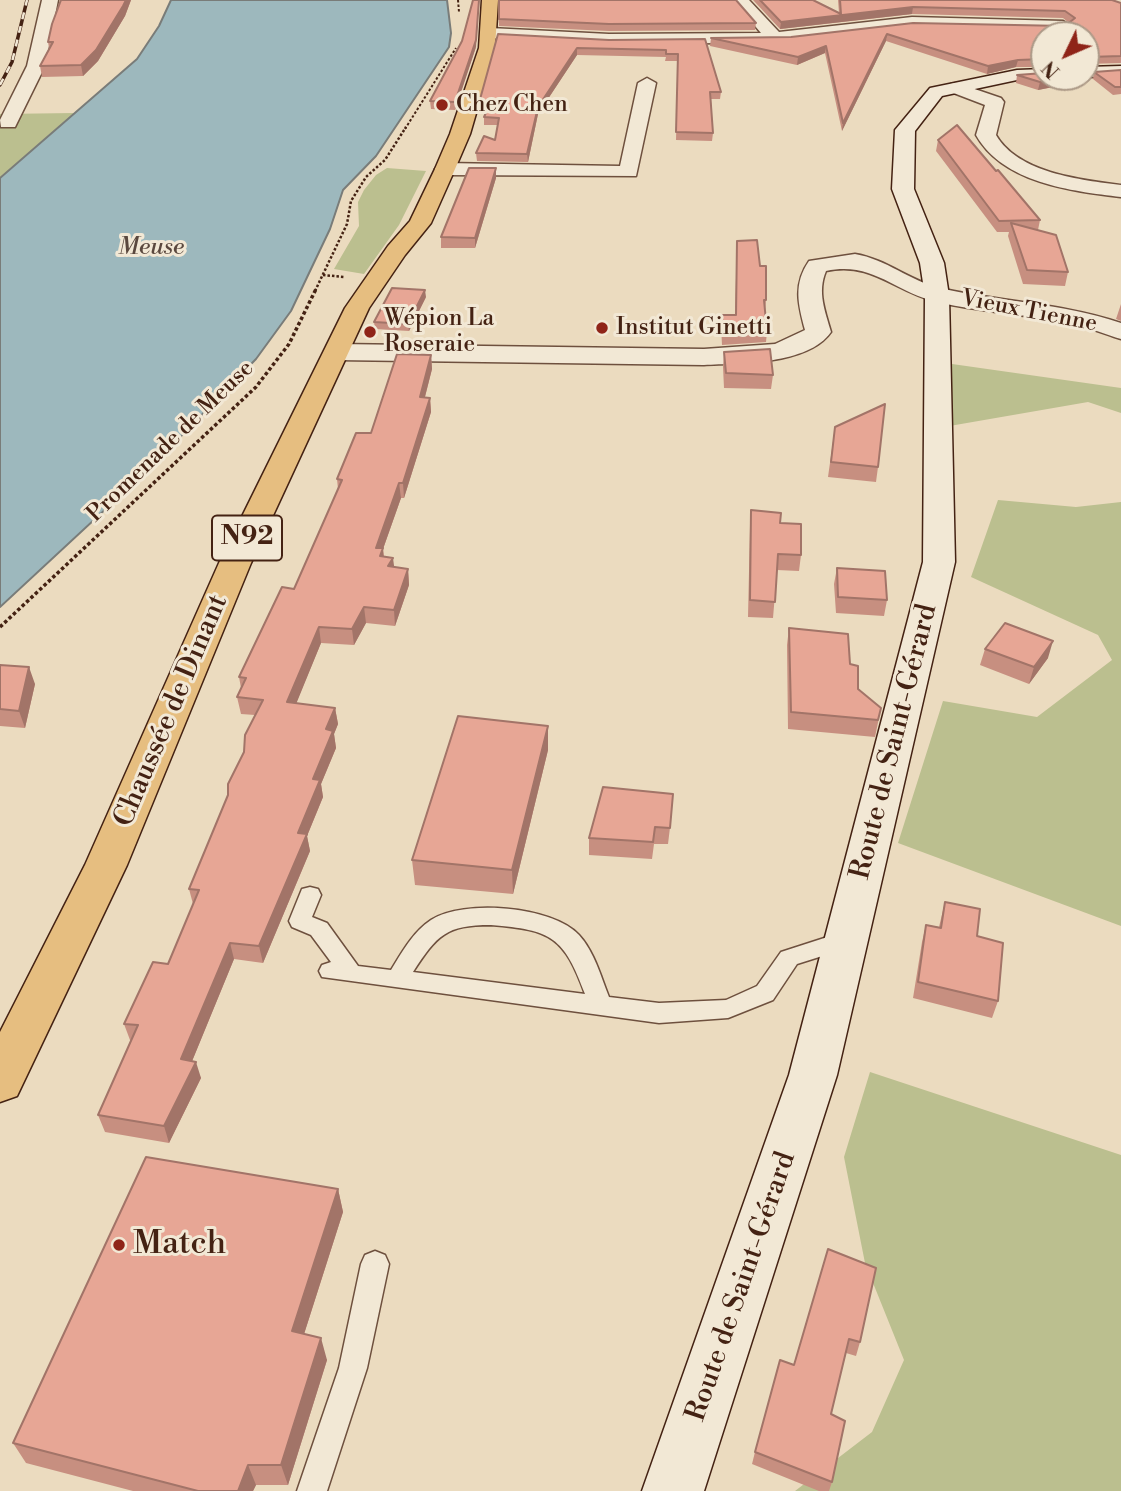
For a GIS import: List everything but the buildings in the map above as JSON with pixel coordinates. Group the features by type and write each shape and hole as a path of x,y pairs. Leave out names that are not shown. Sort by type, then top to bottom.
{"main road":[{"name":"Chaussée de Dinant","path":"0,1081 106,865 235,563 357,307 396,251 420,223 445,169 460,134 490,33 490,0"}],"street":[{"path":"8,123 36,66 50,0"},
{"path":"741,0 775,37"},
{"path":"490,33 609,38 775,37 912,22 1030,25"},
{"path":"1100,72 1121,71"},
{"name":"Route de Saint-Gérard","path":"673,1491 813,1075 939,562 937,296 932,263 903,189 905,130 936,92 1030,75"},
{"path":"445,169 629,172 647,83"},
{"path":"957,88 995,102 986,135 995,151 1005,158 1060,180 1121,191"},
{"name":"Vieux Tienne","path":"337,352 704,357 761,354 807,341 818,332 807,302 811,276 817,266 838,261 858,261 937,296 1085,319 1121,331"}],"lane":[{"path":"310,895 300,922 319,929 341,972 600,1003 659,1013 727,1009 765,993 789,957 847,939"},
{"path":"397,979 428,936 445,922 467,916 539,923 556,929 570,940 583,962 600,1003"},
{"path":"312,1491 353,1368 375,1264"}],"path":[{"path":"458,0 460,18"},
{"name":"Promenade de Meuse","path":"0,626 256,387 289,344 346,224 351,201 366,177 385,160 457,47"}],"green space":[{"path":"75,113 4,175 0,178 0,114"},
{"path":"387,168 426,171 399,225 364,274 334,269 359,226 358,202 364,190 376,175"},
{"path":"938,362 1121,388 1121,413 1088,402 938,428"},
{"path":"998,500 1076,507 1121,502 1121,926 898,843 943,701 1037,717 1112,660 1098,635 971,577"},
{"path":"870,1072 1121,1155 1121,1491 795,1491 872,1432 904,1360 865,1263 844,1157"}],"water":[{"name":"Meuse","path":"171,0 447,0 451,33 449,47 376,156 343,190 330,229 291,311 256,359 151,467 0,607 0,178 137,59 159,26"}],"railway":[{"path":"0,85 12,62 27,0"}],"place":[{"name":"Chez Chen","path":"442,105"},
{"name":"Institut Ginetti","path":"602,328"},
{"name":"Wépion La Roseraie","path":"370,332"},
{"name":"Match","path":"119,1245"}]}
